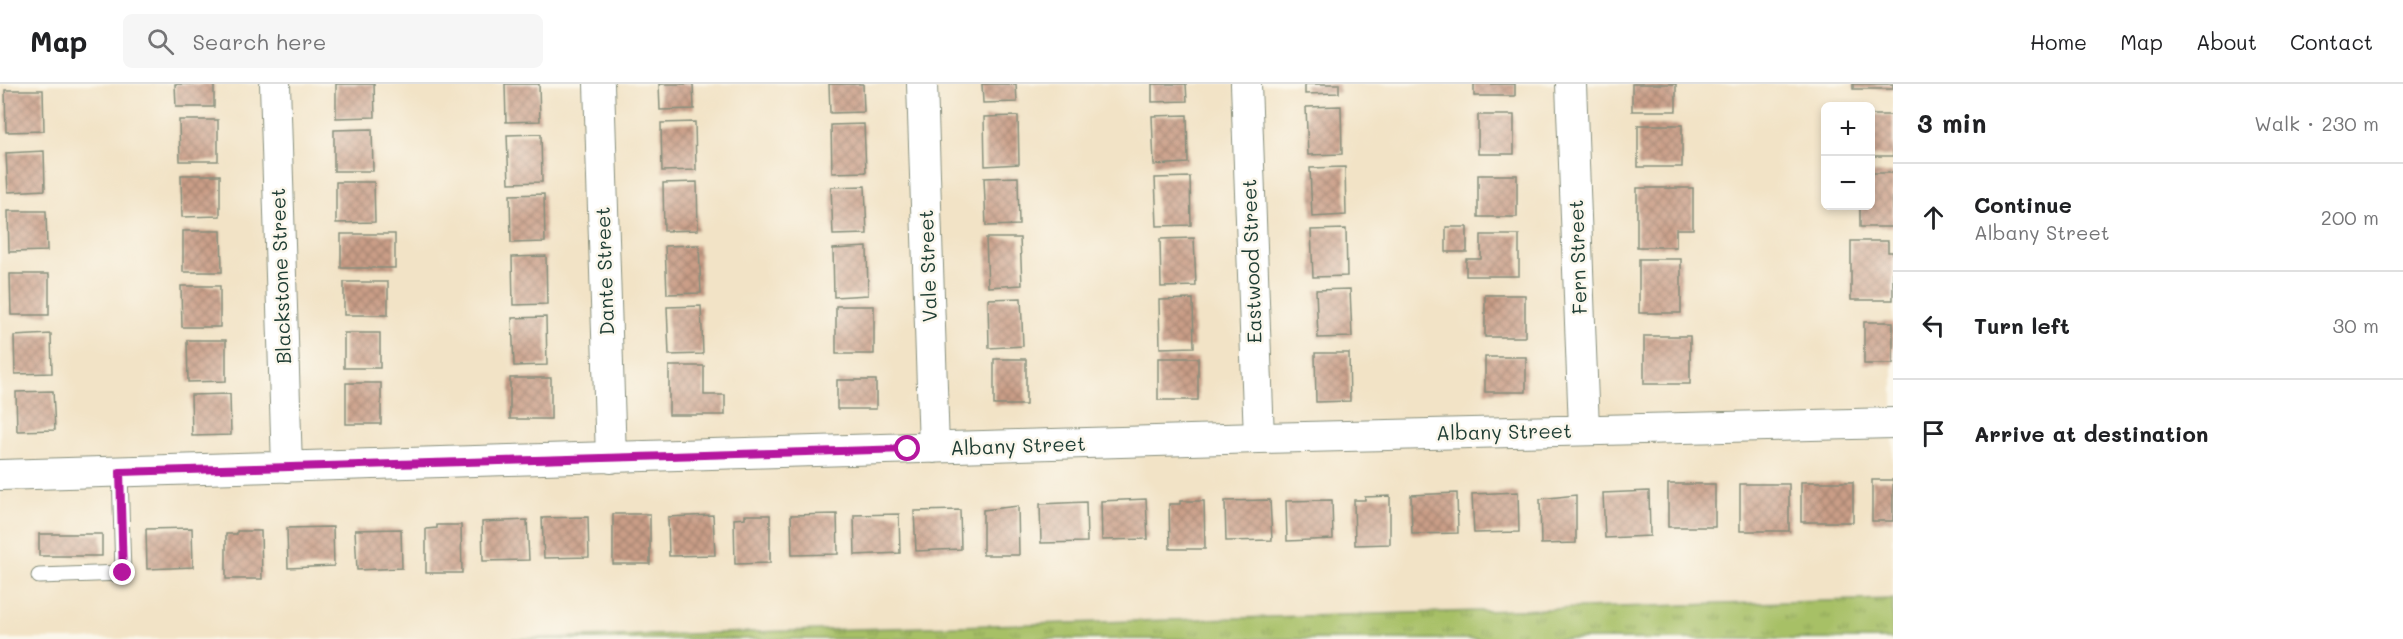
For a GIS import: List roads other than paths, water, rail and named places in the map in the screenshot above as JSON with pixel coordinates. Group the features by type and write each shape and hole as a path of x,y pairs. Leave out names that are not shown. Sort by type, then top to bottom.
{"street":[{"name":"Blackstone Street","path":"275,84 288,467"},
{"name":"Dante Street","path":"599,84 611,458"},
{"name":"Vale Street","path":"922,84 934,448"},
{"name":"Eastwood Street","path":"1246,84 1259,438"},
{"name":"Fern Street","path":"1571,84 1584,429"},
{"name":"Albany Street","path":"0,475 1584,429 1893,423"}],"lane":[{"path":"39,576 123,573 120,472"}]}
